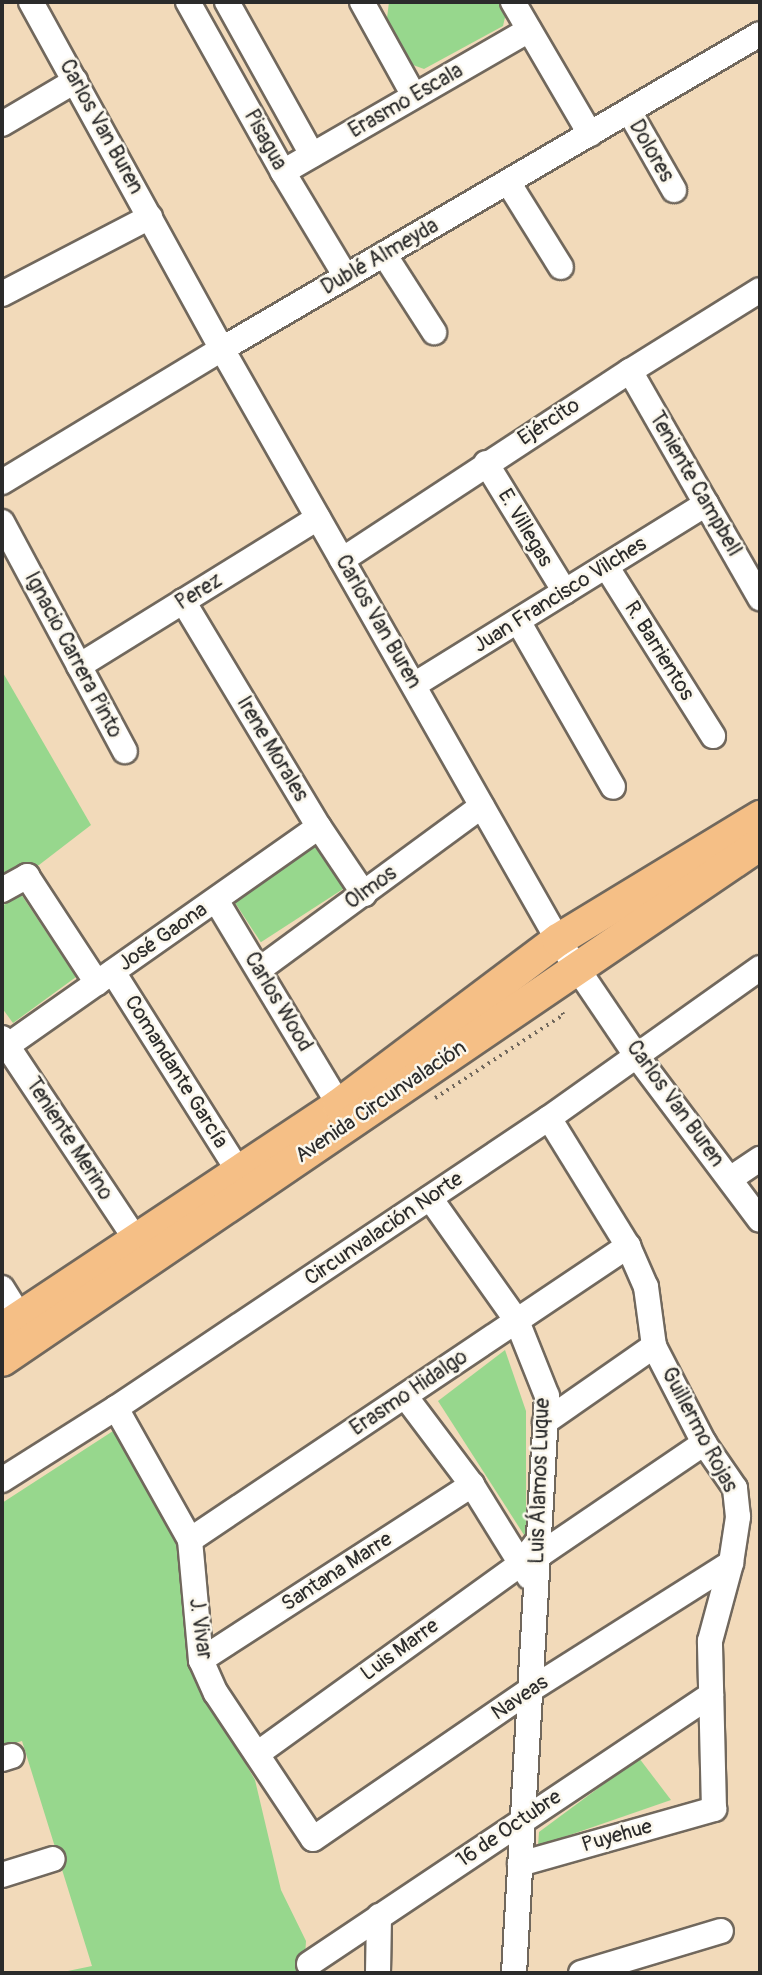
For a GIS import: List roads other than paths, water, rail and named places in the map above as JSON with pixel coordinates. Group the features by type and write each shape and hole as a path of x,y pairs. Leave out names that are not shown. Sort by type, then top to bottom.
{"main road":[{"name":"Avenida Circunvalación","path":"11,1323 340,1105 558,940 760,817"},
{"name":"Avenida Circunvalación","path":"2,1360 760,844"}],"street":[{"name":"Pisagua","path":"188,2 283,172 346,276"},
{"name":"Pisagua","path":"227,2 312,155"},
{"path":"362,2 414,96"},
{"name":"Carlos Van Buren","path":"39,4 75,81 222,349 558,940 636,1055 760,1220"},
{"name":"Erasmo Escala","path":"283,172 414,96 523,11"},
{"path":"523,11 590,134"},
{"name":"Dublé Almeyda","path":"2,482 346,276 759,37"},
{"path":"2,124 75,81"},
{"name":"Dolores","path":"629,111 674,190"},
{"path":"508,182 561,267"},
{"path":"2,294 150,217"},
{"path":"384,254 434,331"},
{"name":"Ejército","path":"342,560 630,370 760,292"},
{"name":"Teniente Campbell","path":"630,370 760,598"},
{"name":"E. Villegas","path":"486,463 565,592"},
{"name":"Juan Francisco Vilches","path":"414,685 706,504"},
{"name":"Perez","path":"79,666 318,518"},
{"name":"Ignacio Carrera Pinto","path":"2,522 125,751"},
{"name":"R. Barrientos","path":"606,566 713,736"},
{"name":"Irene Morales","path":"183,601 319,827 364,894"},
{"path":"518,621 613,787"},
{"name":"Olmos","path":"260,969 482,806"},
{"name":"José Gaona","path":"5,1042 105,977 319,827"},
{"name":"Comandante García","path":"2,890 27,876 105,977 239,1172"},
{"name":"Carlos Wood","path":"216,900 340,1105"},
{"name":"Circunvalación Norte","path":"2,1480 116,1408 549,1118 760,968"},
{"name":"Teniente Merino","path":"5,1042 136,1240"},
{"name":"Guillermo Rojas","path":"549,1118 628,1246 646,1287 654,1346 704,1443 735,1488 738,1517 731,1563 710,1641 714,1809"},
{"path":"730,1178 760,1159"},
{"name":"Luis Álamos Luque","path":"430,1198 517,1321 535,1359 547,1396 532,1554 536,1586 514,1973"},
{"name":"Erasmo Hidalgo","path":"190,1540 628,1246"},
{"path":"2,1288 11,1323"},
{"path":"545,1423 654,1346"},
{"name":"Luis Álamos Luque","path":"405,1396 472,1485 532,1554"},
{"name":"J. Vivar","path":"116,1408 190,1540 201,1660 216,1693 313,1839"},
{"name":"Luis Marre","path":"257,1754 532,1554 704,1443"},
{"name":"Santana Marre","path":"201,1660 472,1485"},
{"name":"Naveas","path":"313,1839 530,1690 731,1563"},
{"name":"16 de Octubre","path":"309,1964 711,1695"},
{"name":"Puyehue","path":"520,1864 714,1809"},
{"path":"2,1875 52,1859"},
{"path":"379,1916 379,1973"},
{"path":"581,1973 721,1931"}]}
